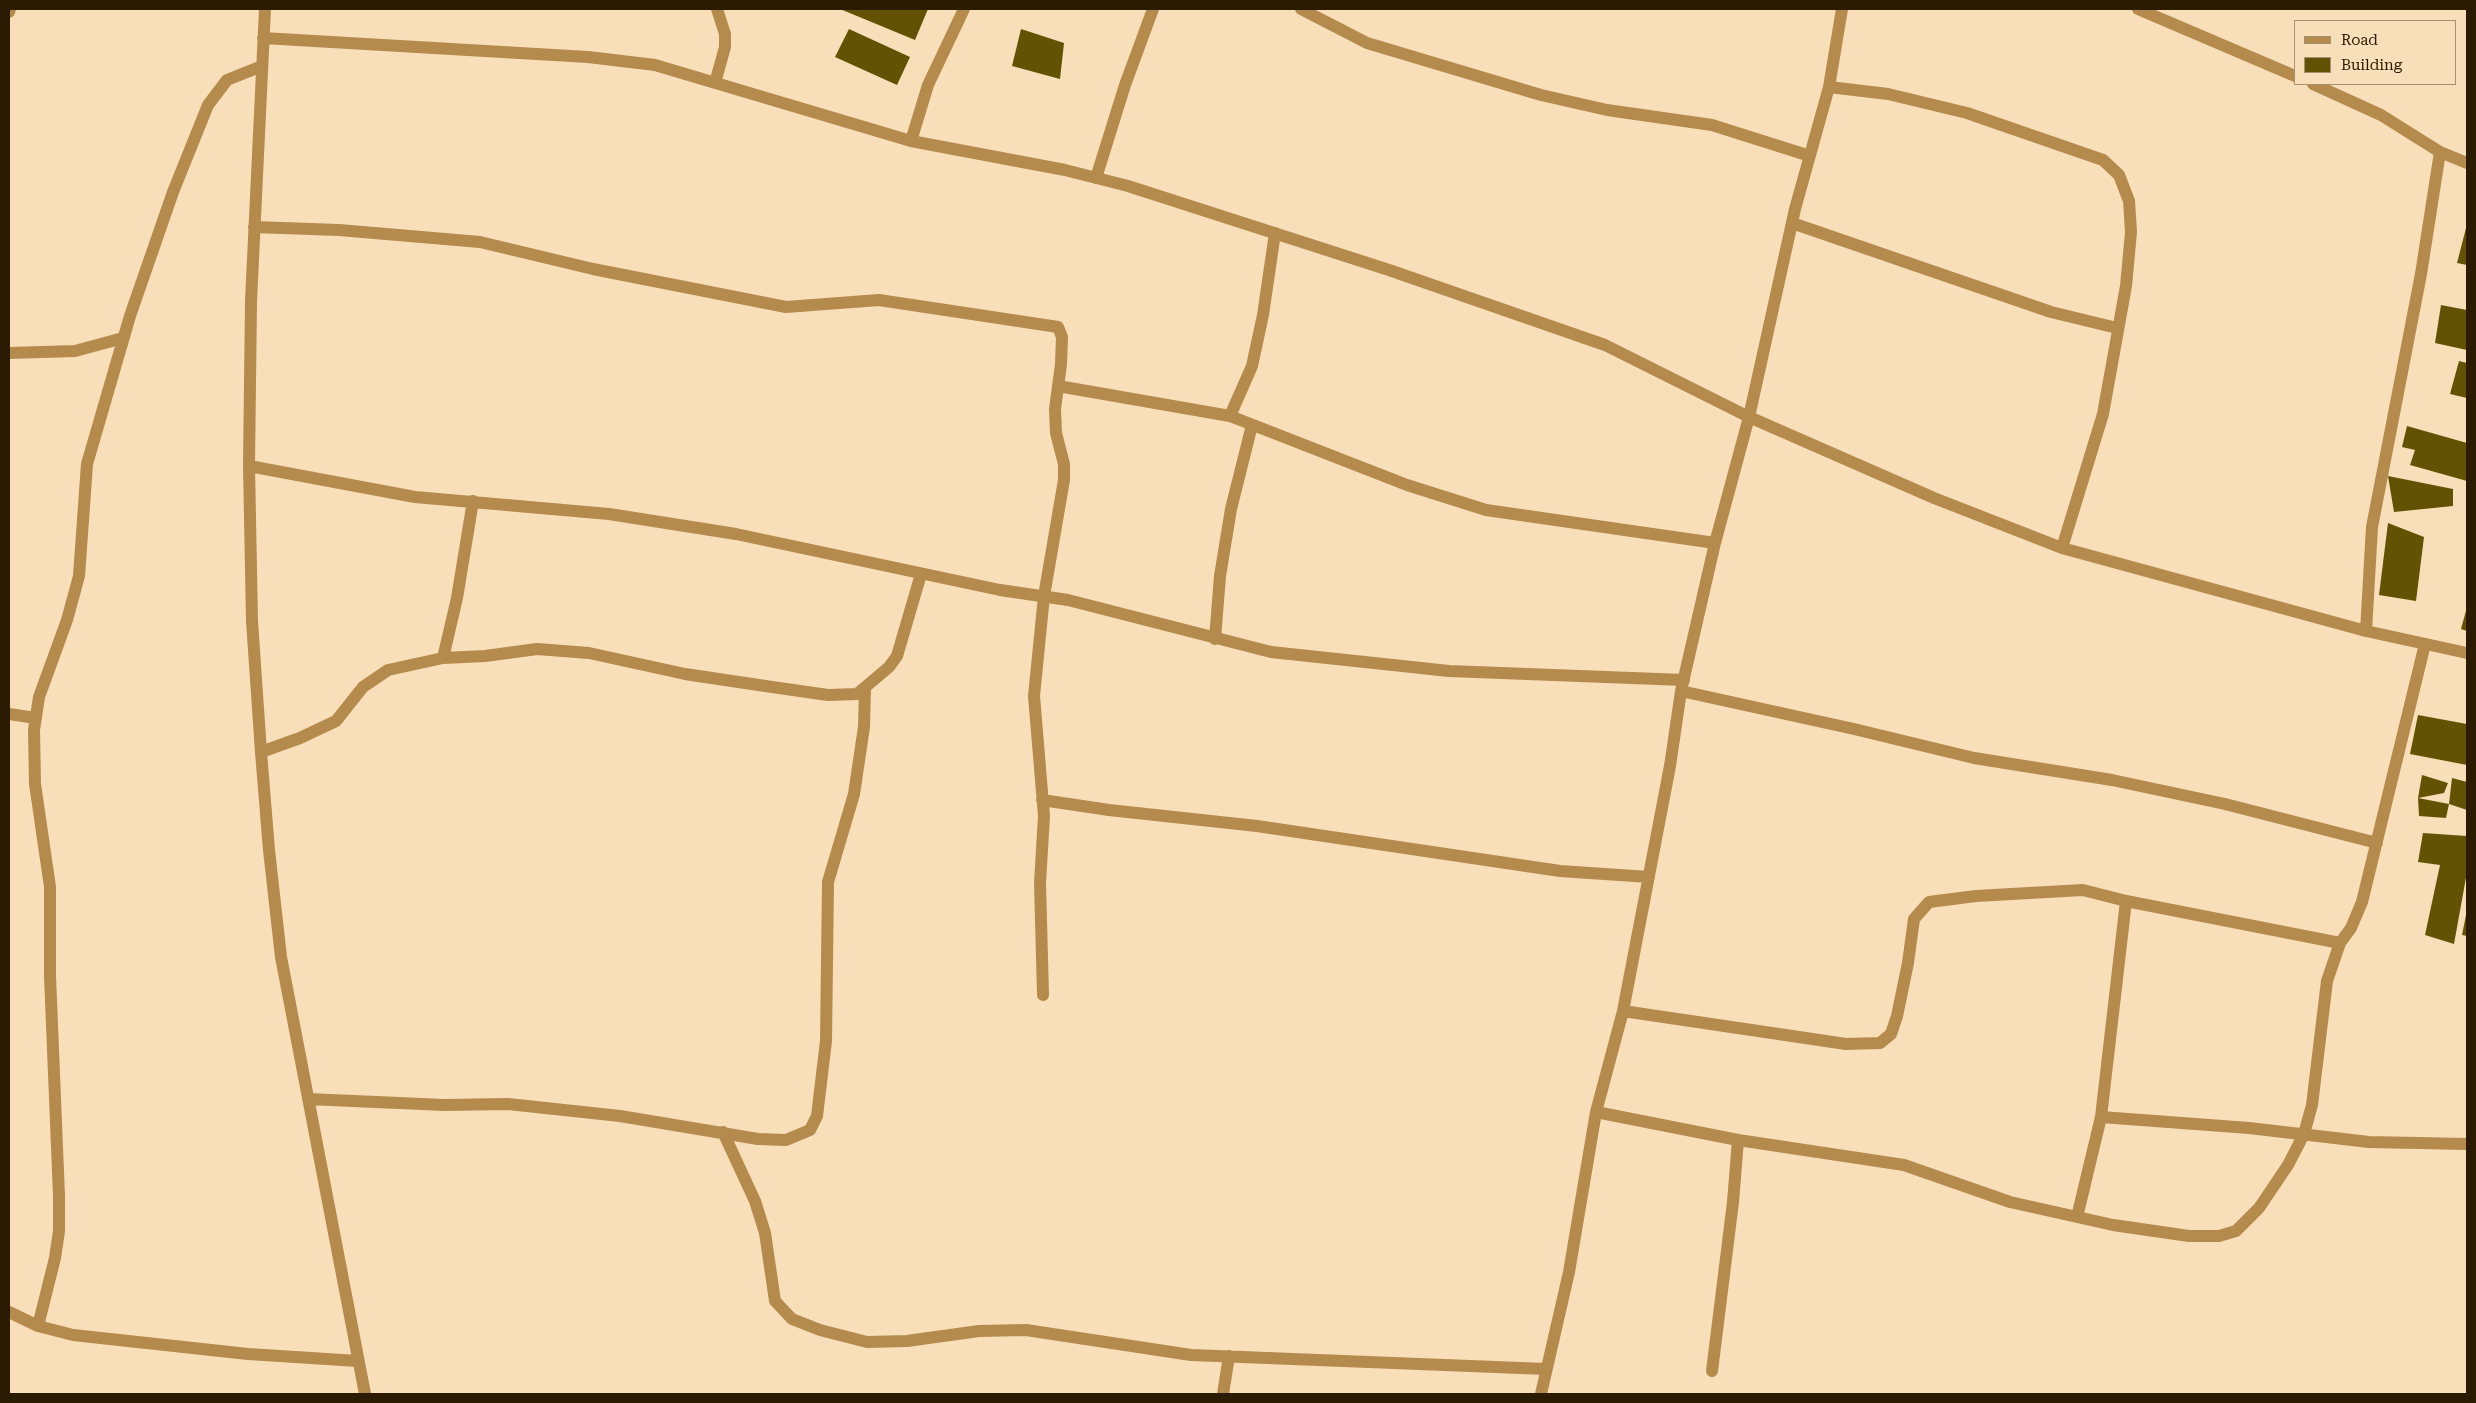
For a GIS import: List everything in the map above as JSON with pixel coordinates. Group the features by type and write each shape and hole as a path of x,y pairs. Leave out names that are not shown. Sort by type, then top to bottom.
{"street":[{"path":"265,9 251,301 248,466 252,620 269,850 281,957 365,1394"},
{"path":"715,83 725,47 725,34 717,9"},
{"path":"911,141 928,85 964,9"},
{"path":"1096,178 1124,85 1153,9"},
{"path":"1301,9 1367,43 1541,95 1607,110 1712,125 1810,156"},
{"path":"1541,1394 1569,1272 1596,1112 1623,1011 1683,685 1715,543 1749,417 1792,223 1829,87 1842,9"},
{"path":"2138,9 2294,76"},
{"path":"264,38 588,57 655,65 911,141 1064,170 1096,178 1389,270 1605,346 1749,417 1934,498 2062,548 2366,631 2467,653"},
{"path":"38,1326 55,1258 59,1231 59,1188 50,976 50,887 35,784 36,718 39,698 67,620 79,576 87,464 123,338 173,192 208,105 227,80 262,66"},
{"path":"2314,85 2380,115 2440,152 2467,163"},
{"path":"1829,87 1888,94 1967,113 2103,160 2119,175 2129,201 2131,232 2126,286 2117,328 2104,414 2062,548"},
{"path":"2366,631 2372,527 2421,274 2440,152"},
{"path":"1792,223 2051,312 2117,328"},
{"path":"254,227 339,230 480,242 603,271 786,307 879,300 1058,327 1062,337 1055,409 1056,433 1064,464 1064,480 1044,596 1034,696 1044,816 1040,883 1043,995"},
{"path":"1230,416 1252,366 1263,316 1275,233"},
{"path":"9,353 75,351 123,338"},
{"path":"1058,386 1230,416 1407,485 1486,510 1715,543"},
{"path":"1215,639 1220,576 1231,509 1252,425"},
{"path":"248,466 415,497 609,514 736,534 921,574 1068,600 1271,652 1449,671 1530,672 1683,685 1974,758 2112,780 2206,800 2377,843"},
{"path":"442,658 457,598 473,501"},
{"path":"262,752 300,738 336,721 363,687 388,670 442,658 485,656 537,649 588,654 685,674 828,696 856,694 889,667 897,656 921,574"},
{"path":"1596,1112 1738,1140 1904,1165 2010,1202 2112,1225 2189,1236 2219,1236 2236,1231 2259,1208 2288,1165 2304,1134 2312,1104 2327,981 2340,943 2351,928 2362,902 2425,644"},
{"path":"308,1099 444,1105 508,1104 620,1116 758,1139 786,1140 810,1130 817,1116 826,1041 828,882 856,786 864,727 865,688"},
{"path":"9,714 36,718"},
{"path":"1042,800 1109,810 1257,826 1560,871 1649,877"},
{"path":"1623,1011 1846,1044 1880,1043 1891,1034 1897,1016 1908,963 1914,919 1929,902 1976,896 2083,890 2126,901 2340,943"},
{"path":"2076,1217 2100,1117 2126,901"},
{"path":"2100,1117 2167,1121 2369,1142 2467,1144"},
{"path":"723,1132 755,1201 765,1233 775,1301 792,1319 820,1330 867,1342 906,1341 978,1331 1026,1330 1191,1354 1546,1369"},
{"path":"1712,1372 1733,1202 1738,1140"},
{"path":"9,1312 38,1326 73,1335 248,1354 358,1361"},
{"path":"1223,1394 1229,1356"}],"building":[{"path":"840,9 928,9 915,40"},
{"path":"849,29 910,57 897,85 835,57"},
{"path":"1021,29 1064,43 1060,79 1012,66"},
{"path":"2467,229 2467,265 2457,263"},
{"path":"2441,305 2467,310 2467,350 2435,343"},
{"path":"2459,361 2467,363 2467,398 2450,394"},
{"path":"2407,426 2467,443 2467,481 2410,465 2415,450 2402,447"},
{"path":"2388,476 2453,489 2453,506 2394,512"},
{"path":"2388,523 2424,537 2416,601 2379,595"},
{"path":"2467,607 2467,631 2461,629"},
{"path":"2418,715 2467,724 2467,765 2410,754"},
{"path":"2422,775 2448,783 2444,793 2418,798"},
{"path":"2452,778 2467,782 2467,810 2449,804"},
{"path":"2418,798 2449,804 2446,818 2419,816"},
{"path":"2423,833 2467,836 2467,872 2454,944 2425,935 2440,865 2418,862"},
{"path":"2467,915 2467,936 2462,935"}]}
